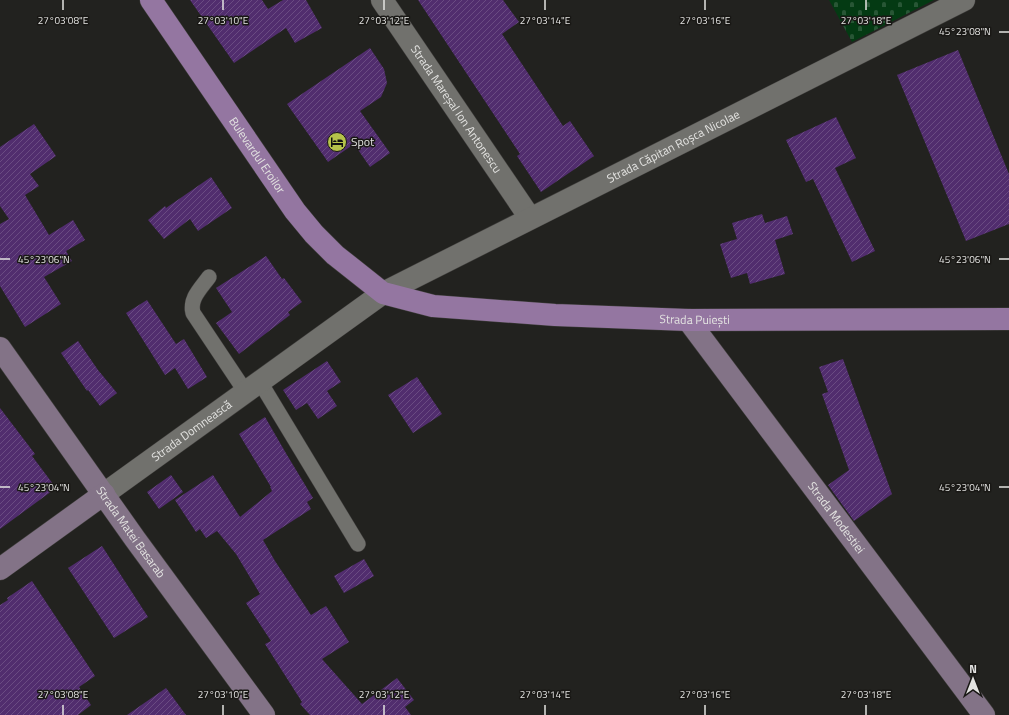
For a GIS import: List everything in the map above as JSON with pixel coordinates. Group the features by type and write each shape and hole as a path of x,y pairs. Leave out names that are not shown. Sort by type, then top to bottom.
{"main road":[{"name":"Bulevardul Eroilor","path":"151,0 295,211 314,234 335,255 383,293"},
{"name":"Strada Puiești","path":"383,293 433,306 555,315 688,320 1009,319"}],"street":[{"name":"Strada Mareșal Ion Antonescu","path":"382,0 530,218"},
{"name":"Strada Căpitan Roșca Nicolae","path":"383,293 964,0"},
{"name":"Strada Domnească","path":"0,570 383,293"},
{"name":"Strada Modestiei","path":"688,320 984,715"},
{"name":"Strada Matei Basarab","path":"0,348 135,539 264,715"}],"lane":[{"path":"209,277 194,298 192,305 193,313 252,387 358,544"}],"green space":[{"path":"829,0 934,0 852,42"}],"building":[{"path":"190,0 262,0 268,9 283,0 306,0 322,28 295,43 286,28 234,63"},
{"path":"418,0 503,0 519,22 502,34 563,126 570,121 594,156 541,192 517,156 520,154"},
{"path":"370,48 384,69 387,83 381,97 360,111 390,153 370,167 354,144 328,162 287,104"},
{"path":"958,50 1009,174 1009,224 966,241 897,75"},
{"path":"836,117 856,158 835,168 875,251 852,262 813,179 806,182 786,140"},
{"path":"34,124 56,156 30,174 39,186 25,195 49,235 73,220 85,240 66,251 72,261 44,277 61,304 25,327 0,286 0,224 9,219 0,206 0,147"},
{"path":"211,177 232,208 198,231 190,219 164,239 148,220 165,206 166,208"},
{"path":"762,214 765,223 787,216 793,234 775,240 785,274 750,284 747,273 731,278 720,244 737,239 732,223"},
{"path":"266,256 282,279 284,278 302,302 288,312 290,315 239,354 216,323 232,312 216,288"},
{"path":"147,300 176,344 184,339 207,377 188,389 175,368 165,375 126,313"},
{"path":"78,341 98,370 117,393 100,406 88,390 87,391 61,353"},
{"path":"843,359 892,494 854,521 828,485 849,470 822,394 828,392 819,367"},
{"path":"327,361 341,382 327,391 337,406 318,419 307,403 296,410 283,390"},
{"path":"417,377 442,414 413,433 388,395"},
{"path":"0,408 35,454 32,456 56,488 0,529"},
{"path":"265,417 313,498 307,502 311,509 263,540 275,561 311,615 326,606 349,642 322,659 362,704 397,678 414,700 405,707 411,715 310,715 300,704 302,702 265,644 271,641 246,603 260,594 236,554 217,531 206,538 200,529 196,532 175,500 213,475 240,517 272,491 239,434"},
{"path":"171,475 183,492 159,509 147,492"},
{"path":"102,546 148,617 114,638 68,568"},
{"path":"364,559 374,576 344,593 334,576"},
{"path":"32,581 95,676 79,687 91,705 78,715 0,715 0,605 8,600 7,598"},
{"path":"166,688 186,715 127,715"}],"place":[{"name":"Spot","path":"337,142"}]}
